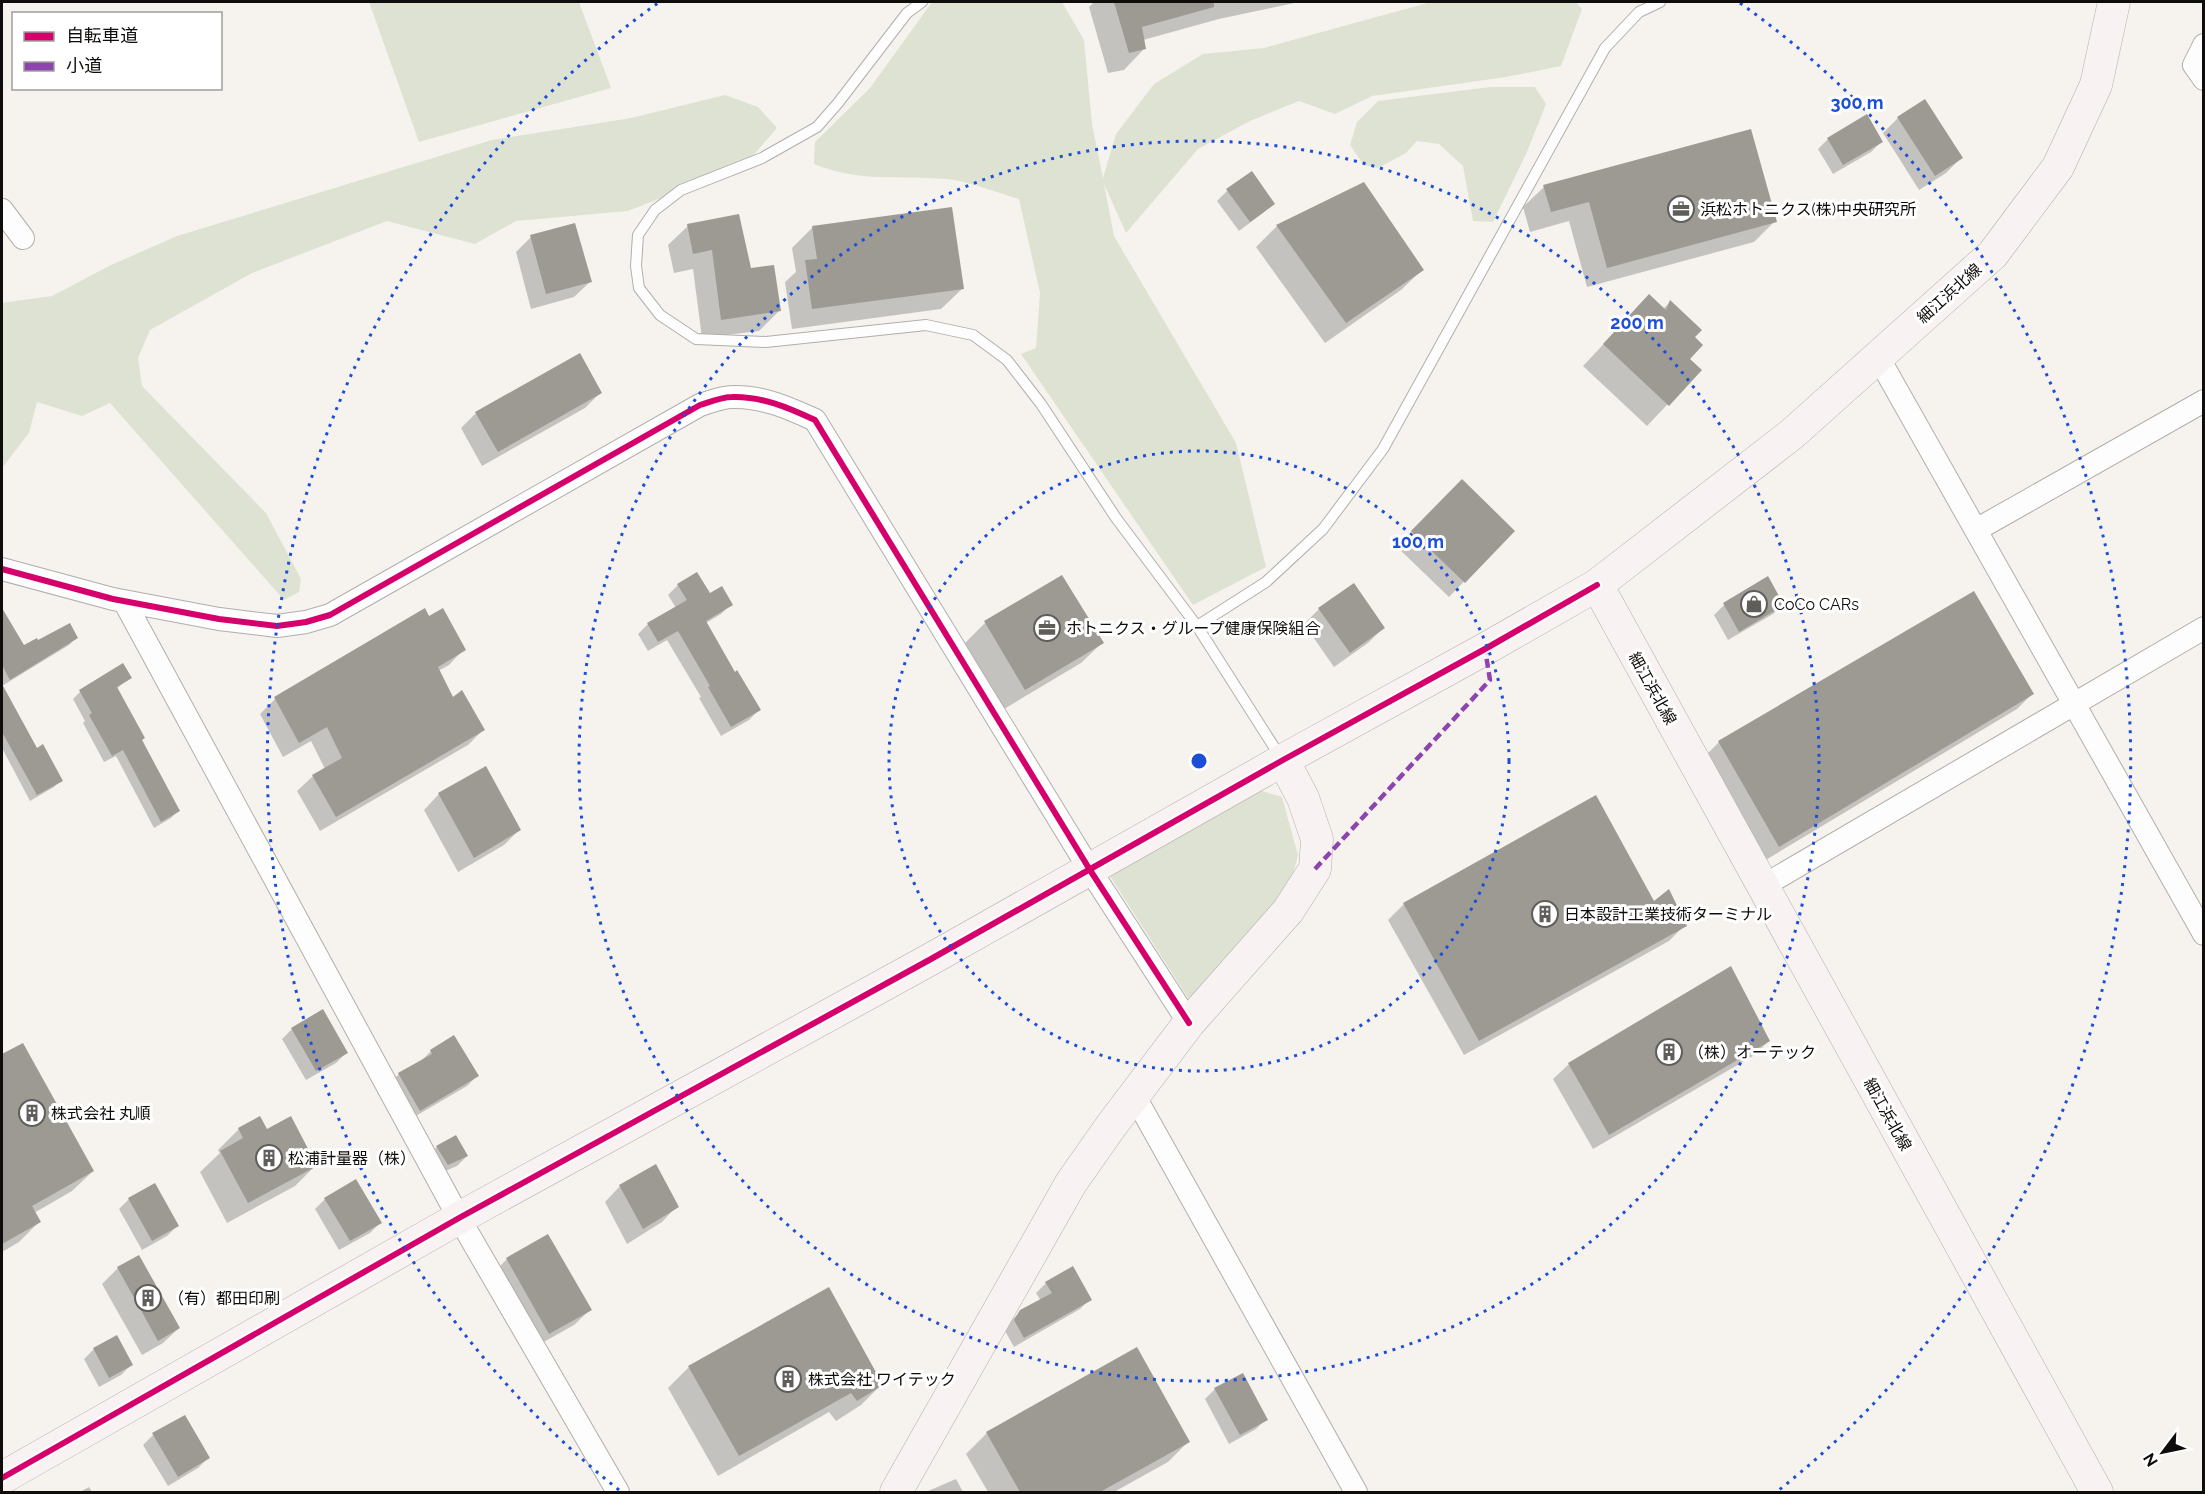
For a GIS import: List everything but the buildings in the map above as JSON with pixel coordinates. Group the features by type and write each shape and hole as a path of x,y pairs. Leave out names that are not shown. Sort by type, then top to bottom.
{"street":[{"name":"細江浜北線","path":"2097,1492 1597,585 1792,434 1994,254 2058,167 2096,85 2114,2"},
{"path":"2204,45 2194,65 2204,79"},
{"path":"2,210 23,238"},
{"path":"1878,357 2204,934"},
{"path":"2,569 124,601 219,620 277,626 306,622 330,615 700,405 730,397 756,398 791,409 815,420 1090,870 1189,1023"},
{"path":"1976,530 2204,401"},
{"path":"2,1478 459,1218 729,1071 1597,585"},
{"path":"124,601 459,1218 618,1492"},
{"path":"1763,886 2204,628"},
{"path":"896,1492 1071,1183 1189,1023 1288,911 1315,869 1317,839 1303,798 1283,760"},
{"path":"1134,1095 1356,1492"}],"lane":[{"path":"922,2 907,13 817,127 762,158 681,190 655,210 638,235 636,266 639,288 660,315 696,339 766,342 926,325 972,335 1006,360 1041,404 1116,518 1197,626 1283,760"},
{"path":"1197,626 1266,582 1323,529 1383,449 1605,48 1639,12 1660,2"}],"green space":[{"path":"369,2 579,2 611,88 419,142"},
{"path":"932,2 1062,2 1084,40 1092,124 1103,178 1116,134 1154,84 1203,54 1264,48 1431,2 1576,2 1582,9 1561,66 1506,77 1372,96 1335,114 1299,101 1250,121 1198,149 1126,233 1104,184 1114,236 1236,443 1266,567 1193,605 1021,354 1036,348 1040,293 1019,199 955,180 864,176 831,170 814,164 815,142 870,88"},
{"path":"1490,87 1535,87 1546,104 1527,152 1493,222 1473,221 1463,166 1439,144 1417,141 1406,153 1378,168 1364,165 1350,145 1357,122 1378,101"},
{"path":"725,95 758,107 777,128 745,165 628,211 516,221 475,244 387,221 252,273 150,330 138,358 142,386 266,513 301,579 299,592 284,600 110,403 82,416 37,402 29,433 2,468 2,303 52,296 109,266 177,236 492,140 631,118"},
{"path":"1252,788 1282,797 1298,855 1288,894 1190,1001 1108,873"}],"marked path":[{"path":"1315,869 1490,680 1485,649"}],"cycle path":[{"path":"2,569 113,599 219,619 277,626 306,622 330,615 700,405 724,398 743,397 785,407 815,420 1090,870 1189,1023"},
{"path":"2,1478 459,1218 931,959 1597,585"}],"place":[{"name":"浜松ホトニクス(株)中央研究所","path":"1681,209"},
{"name":"CoCo CARs","path":"1754,604"},
{"name":"ホトニクス・グループ健康保険組合","path":"1047,628"},
{"name":"日本設計工業技術ターミナル","path":"1545,914"},
{"name":"（株）オーテック","path":"1669,1052"},
{"name":"株式会社 丸順","path":"32,1113"},
{"name":"松浦計量器（株）","path":"269,1158"},
{"name":"（有）都田印刷","path":"148,1298"},
{"name":"株式会社 ワイテック","path":"788,1379"}]}
